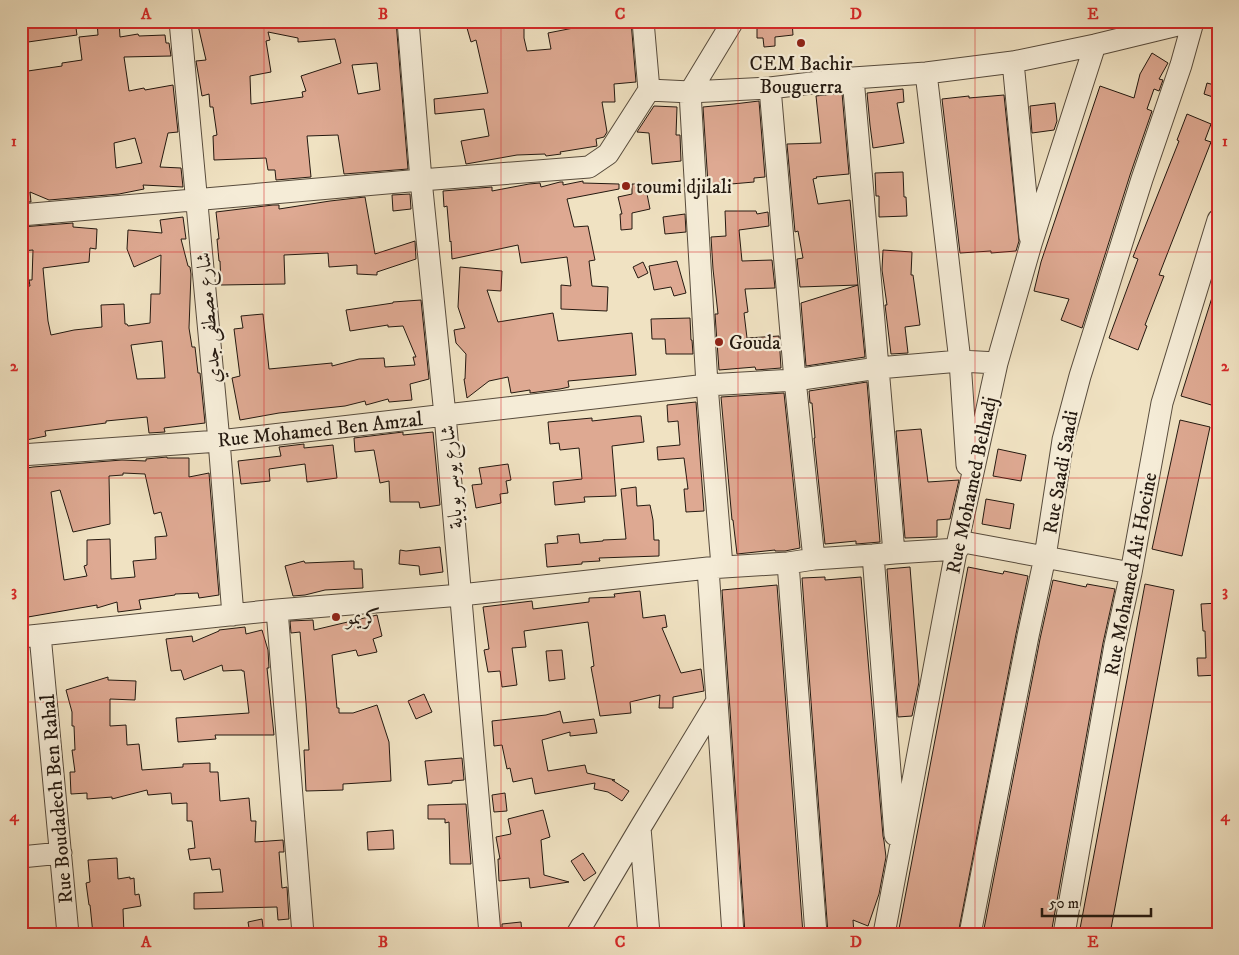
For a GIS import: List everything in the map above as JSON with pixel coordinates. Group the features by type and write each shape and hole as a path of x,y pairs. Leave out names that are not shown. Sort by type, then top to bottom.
{"street":[{"name":"شارع مصطفى جدي","path":"180,21 219,441 233,615"},
{"name":"شارع يوسر بوباية","path":"408,21 421,180 445,415 490,934"},
{"path":"21,215 589,167 608,154 649,90 643,21"},
{"path":"733,21 690,92 715,567 717,701 733,934"},
{"path":"649,90 690,92 770,88 853,78 926,73 1013,62 1095,45 1193,21"},
{"name":"Rue Saadi Saadi","path":"970,934 1045,557 1063,440 1080,376 1142,179 1181,65 1193,21"},
{"name":"Rue Mohamed Belhadj","path":"884,934 958,545 997,362 1031,244 1095,45"},
{"path":"1013,62 1031,244"},
{"path":"926,73 960,361 969,490"},
{"path":"853,78 894,552"},
{"path":"770,88 795,380 814,559"},
{"name":"Rue Mohamed Ait Hocine","path":"1064,934 1115,645 1131,573 1162,404 1218,220"},
{"name":"Rue Mohamed Ben Amzal","path":"21,455 219,441 706,385 795,380 878,368 960,361 997,362"},
{"path":"30,636 277,610 460,595 715,567 873,556 958,545 1045,557 1131,573"},
{"path":"873,556 897,865"},
{"path":"788,563 816,934"},
{"path":"277,610 303,934"},
{"name":"Rue Boudadech Ben Rahal","path":"30,636 61,853 68,934"},
{"path":"577,934 717,701"},
{"path":"640,828 649,934"},
{"path":"21,856 61,853"}],"building":[{"path":"21,21 75,21 77,35 21,43"},
{"path":"97,21 119,21 120,37 138,34 139,36 165,35 166,43 169,43 171,56 124,57 129,91 173,85 178,132 168,133 160,167 181,168 183,187 143,185 144,189 119,194 49,200 30,192 31,202 21,202 21,72 62,66 62,63 82,60 79,37 98,35","holes":["135,138 142,163 116,168 114,143"]},
{"path":"197,21 396,21 408,169 344,174 338,135 307,136 311,177 276,180 275,170 268,170 266,158 214,160 213,136 217,135 213,107 210,107 209,94 202,96 196,61 206,60","holes":["268,32 298,38 298,42 335,39 341,63 301,76 306,91 302,92 303,97 251,104 250,76 271,72 266,41 270,40","377,63 380,90 358,94 352,65"]},
{"path":"465,21 524,21 524,38 527,51 551,49 548,33 609,21 631,21 636,82 614,84 615,102 602,102 607,132 604,137 596,139 597,146 560,152 561,154 546,156 545,154 517,155 466,164 461,141 489,136 484,109 435,114 434,99 488,93 476,40 471,42"},
{"path":"757,21 792,21 793,35 775,37 775,46 764,47 763,38 757,38"},
{"path":"1152,53 1168,63 1159,79 1163,80 1159,91 1154,89 1147,109 1152,111 1082,328 1061,320 1069,299 1034,291 1041,262 1100,86 1134,98 1140,74"},
{"path":"1207,83 1218,86 1216,98 1204,94"},
{"path":"903,89 904,102 897,103 904,143 873,148 867,93"},
{"path":"842,93 849,174 816,177 813,179 818,204 850,200 858,285 800,287 797,259 803,258 798,231 795,232 787,144 821,143 816,96"},
{"path":"1004,95 1019,241 1016,251 960,253 942,99"},
{"path":"759,101 765,177 754,178 754,182 708,184 703,107"},
{"path":"1055,103 1057,121 1054,130 1032,133 1030,106"},
{"path":"654,106 677,107 676,135 680,135 681,161 652,164 649,133 637,132"},
{"path":"1187,114 1211,124 1205,140 1211,142 1159,275 1164,276 1145,325 1147,326 1138,350 1109,338 1138,259 1133,257 1179,141 1177,140"},
{"path":"903,172 907,216 879,217 879,196 876,196 875,173"},
{"path":"583,181 583,183 619,184 619,189 567,199 574,227 588,226 595,260 589,261 592,286 608,287 607,311 561,309 561,285 571,286 567,257 521,263 518,245 452,259 447,206 444,207 443,191 492,187 492,191 529,184 540,183 541,187 560,182 563,182 563,185"},
{"path":"632,184 645,184 650,209 632,213 632,229 621,230 620,214 622,214 618,197 632,194"},
{"path":"410,194 411,209 393,211 392,195"},
{"path":"365,197 375,254 415,241 416,259 377,272 377,275 357,274 357,265 329,267 328,253 284,255 285,284 221,285 216,212 273,205 279,205 279,209"},
{"path":"725,211 756,211 757,214 768,212 769,226 739,230 742,261 772,260 775,288 745,289 748,312 744,313 747,338 779,336 781,368 756,370 755,367 719,370 715,314 718,314 711,237 726,236"},
{"path":"685,214 686,232 665,234 663,217"},
{"path":"183,217 186,239 181,239 191,274 189,328 192,347 195,347 198,373 200,373 205,423 164,428 165,432 149,433 147,417 106,421 106,423 45,431 46,436 21,441 21,287 30,286 29,280 32,280 33,250 21,251 21,227 73,223 73,227 97,229 96,249 90,248 89,262 43,268 51,335 102,327 101,305 124,304 125,324 128,326 150,323 151,294 160,294 161,255 134,267 127,249 128,230 162,233 160,220","holes":["162,341 165,378 137,379 131,345"]},
{"path":"883,250 912,252 911,275 913,275 920,325 905,327 908,353 891,354 882,270"},
{"path":"677,261 686,293 674,296 671,287 654,290 649,266"},
{"path":"643,262 648,273 638,278 633,267"},
{"path":"460,267 502,271 501,291 487,290 498,322 553,313 558,341 632,333 636,375 568,381 569,387 530,393 530,390 511,393 508,377 489,381 467,398 464,379 466,354 456,343 454,330 465,328 458,307"},
{"path":"858,285 865,357 806,366 801,303"},
{"path":"1215,288 1218,289 1218,407 1181,396"},
{"path":"421,300 429,379 410,384 412,400 389,402 388,399 366,405 365,401 345,406 279,413 240,420 232,378 240,376 234,329 243,328 241,316 263,314 269,369 332,363 332,366 359,359 384,358 385,367 415,365 413,357 416,357 403,326 388,327 388,325 350,331 346,310 393,302"},
{"path":"690,318 693,354 666,354 665,339 652,339 651,319"},
{"path":"867,382 880,542 856,544 856,541 825,544 812,403 810,403 809,391"},
{"path":"784,393 800,548 785,551 775,550 737,554 732,520 721,397"},
{"path":"696,402 704,511 686,512 684,489 688,489 684,458 658,460 657,447 680,445 678,421 668,422 667,405"},
{"path":"641,416 644,442 612,446 616,496 584,497 585,502 555,505 553,482 582,479 579,448 560,450 559,443 550,444 548,422 592,418 592,421"},
{"path":"1180,420 1210,427 1182,556 1152,549"},
{"path":"921,429 928,482 959,480 950,519 937,520 937,537 905,538 896,431"},
{"path":"403,432 403,435 433,432 440,505 420,508 419,502 390,502 389,481 380,483 374,450 355,452 354,438"},
{"path":"304,444 304,448 333,445 337,478 307,482 305,464 269,469 270,481 241,484 238,461 281,456 279,447"},
{"path":"998,449 1026,455 1021,481 993,476"},
{"path":"167,457 189,458 189,477 209,473 219,595 199,598 198,593 175,594 139,600 141,609 118,612 117,602 97,608 97,605 28,617 22,587 24,587 21,569 21,547 24,546 21,528 21,469 122,460 146,461 146,459","holes":["123,473 145,474 154,514 161,512 167,536 155,537 156,559 133,561 135,577 111,579 110,539 87,540 87,565 84,566 87,576 64,580 51,492 60,490 73,532 110,524 109,476 123,475"]},
{"path":"508,464 511,480 506,481 508,493 500,494 501,503 476,508 472,485 482,484 479,468"},
{"path":"636,487 637,506 650,505 654,540 659,540 659,556 599,558 600,561 547,567 545,544 558,543 557,536 579,534 580,543 626,539 621,489"},
{"path":"986,499 1014,504 1010,529 982,524"},
{"path":"440,547 443,572 420,575 419,566 399,564 400,550"},
{"path":"304,561 305,563 354,561 354,569 362,569 363,588 325,590 293,596 285,566"},
{"path":"910,567 919,682 912,716 898,717 887,569"},
{"path":"968,567 1003,574 1004,571 1028,576 958,934 898,934"},
{"path":"825,577 825,580 861,577 886,857 879,894 868,926 853,920 854,934 828,934 802,578"},
{"path":"1053,580 1086,587 1087,584 1115,589 1103,643 1051,934 983,934 1040,639"},
{"path":"1145,584 1174,590 1110,934 1079,934"},
{"path":"777,585 803,934 745,934 722,590"},
{"path":"640,591 643,618 665,615 667,627 662,628 681,673 701,669 704,691 673,697 673,708 659,708 660,695 630,702 631,713 600,716 591,667 594,666 588,622 524,631 526,647 512,648 517,685 502,687 500,671 488,672 484,650 489,649 483,607 532,601 533,609 589,602 589,598 615,597 614,594"},
{"path":"1218,603 1218,675 1198,676 1197,658 1206,658 1201,604"},
{"path":"377,615 382,636 373,639 377,652 358,656 356,650 332,655 339,713 353,713 377,705 389,742 391,781 343,784 343,790 306,791 304,750 309,750 300,632 291,633 290,621 313,620 314,630"},
{"path":"245,627 246,634 262,630 268,650 269,668 267,668 274,735 215,735 216,739 178,742 176,718 249,713 244,671 223,671 222,665 184,680 181,670 171,671 166,639 192,636 193,642 219,630"},
{"path":"562,650 565,679 549,681 546,651"},
{"path":"108,677 108,680 136,681 135,700 110,699 110,726 126,725 127,745 139,744 142,770 183,767 183,764 210,763 210,772 218,772 220,801 249,798 251,821 256,821 255,842 283,840 284,852 279,852 282,888 287,887 289,919 278,920 277,907 194,909 194,893 223,892 220,869 212,870 210,858 190,860 188,849 195,848 192,821 187,821 187,803 172,804 171,793 148,795 147,790 112,799 112,797 87,799 87,793 71,794 70,772 75,772 72,750 75,750 74,726 72,726 72,712 66,690"},
{"path":"424,694 432,712 416,719 408,701"},
{"path":"560,711 563,723 594,719 597,733 570,736 570,732 542,740 548,771 585,765 587,773 615,780 612,780 629,791 622,801 608,792 594,789 595,783 535,794 532,778 513,782 510,768 507,769 502,745 494,746 492,721 546,715"},
{"path":"462,758 464,780 428,785 425,761"},
{"path":"505,793 507,811 494,812 492,795"},
{"path":"466,804 471,864 450,864 449,822 445,823 445,819 428,819 428,805"},
{"path":"543,810 550,837 541,840 544,875 569,882 530,888 529,878 499,881 498,859 500,859 496,837 511,834 508,819"},
{"path":"393,830 394,849 368,850 367,832"},
{"path":"583,853 596,873 584,881 571,861"},
{"path":"117,858 118,879 134,878 135,895 139,894 141,906 123,909 124,934 93,934 86,883 90,882 88,860"},
{"path":"262,919 264,934 250,934 248,922"},
{"path":"521,922 522,934 502,934 502,924"}],"place":[{"name":"CEM Bachir Bouguerra","path":"801,43"},
{"name":"toumi djilali","path":"626,186"},
{"name":"Gouda","path":"719,342"},
{"name":"كريمو","path":"336,617"}]}
